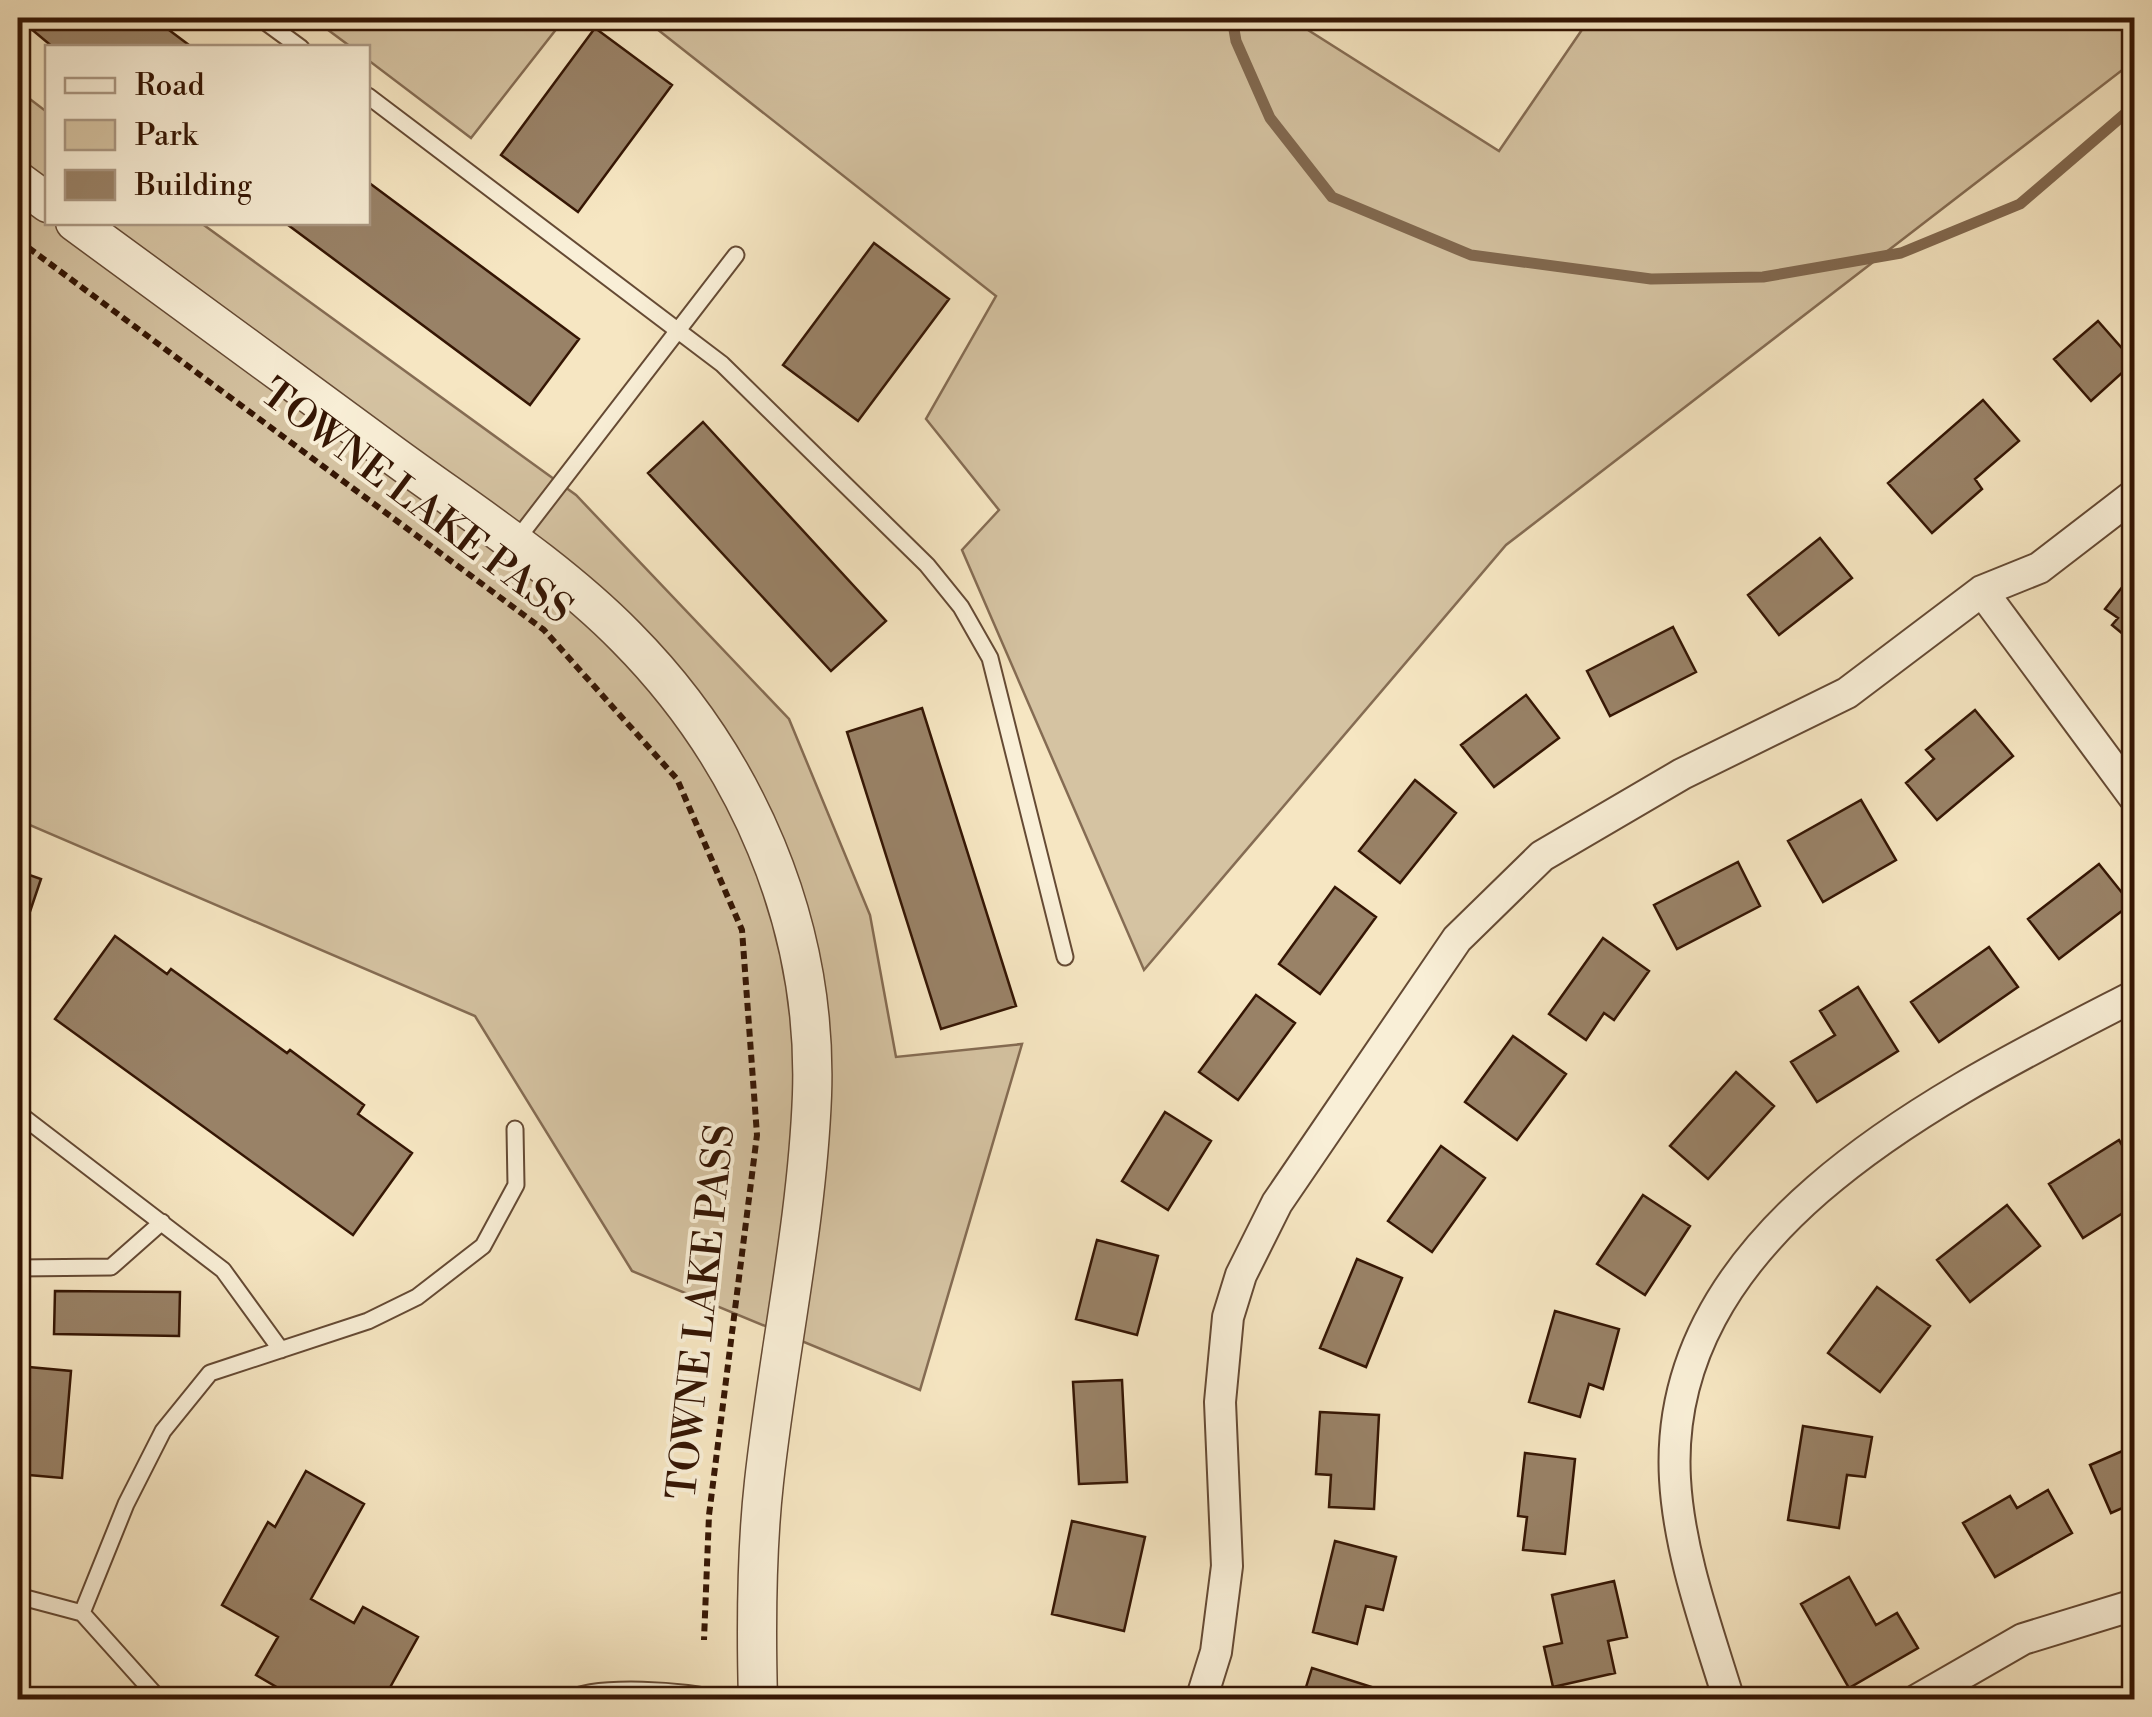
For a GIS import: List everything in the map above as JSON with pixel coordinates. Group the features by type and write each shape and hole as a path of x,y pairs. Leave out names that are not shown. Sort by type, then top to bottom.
{"street":[{"path":"18,181 45,200"},
{"path":"79,225 513,545 625,636 710,742 769,850 799,948 812,1050 810,1121 764,1484 756,1622 758,1700"},
{"path":"1202,1700 1216,1652 1227,1566 1220,1402 1228,1317 1241,1275 1277,1204 1458,939 1542,856 1682,774 1847,693 1982,591 2039,568 2134,495"},
{"path":"1982,591 2134,796"},
{"path":"1729,1700 1681,1533 1675,1476 1678,1418 1687,1381 1715,1310 1746,1262 1872,1146 1967,1082 2134,996"},
{"path":"1917,1700 2023,1639 2134,1605"}],"lane":[{"path":"260,18 297,45"},
{"path":"370,98 678,330 749,390 927,566 961,606 990,658 1065,957"},
{"path":"513,545 736,254"},
{"path":"18,1113 224,1270 281,1350"},
{"path":"82,1613 162,1431 210,1373 368,1320 417,1297 482,1246 516,1185 514,1129"},
{"path":"18,1268 110,1267 162,1222"},
{"path":"18,1596 82,1613 160,1700"},
{"path":"568,1700 584,1690 692,1690 720,1700"}],"path":[{"name":"TOWNE LAKE PASS","path":"18,240 544,630 677,780 742,930 758,1135 710,1515 704,1640"}],"green space":[{"path":"312,18 565,18 471,138 370,62 370,45 348,45"},
{"path":"643,18 1289,18 1499,151 1590,18 2134,18 2134,61 1506,545 1144,970 962,550 999,510 926,419 996,296"},
{"path":"18,90 45,110 45,225 204,225 576,495 789,719 870,915 896,1057 1022,1044 920,1390 632,1271 475,1016 18,820"}],"building":[{"path":"18,18 153,18 189,45 50,45"},
{"path":"595,28 672,85 578,212 501,155"},
{"path":"370,183 579,339 530,405 288,225 370,225"},
{"path":"874,243 949,299 858,421 783,365"},
{"path":"2098,321 2134,362 2091,401 2054,359"},
{"path":"1983,400 2019,441 1975,479 1982,489 1932,533 1888,483"},
{"path":"703,422 886,621 831,671 648,473"},
{"path":"1820,538 1852,578 1779,635 1748,595"},
{"path":"2134,572 2134,643 2112,625 2118,618 2105,609"},
{"path":"1673,627 1696,672 1610,716 1587,671"},
{"path":"1526,695 1559,738 1494,787 1461,745"},
{"path":"922,708 1016,1006 941,1029 847,732"},
{"path":"1975,710 2013,756 1937,820 1906,783 1934,759 1926,750"},
{"path":"1415,780 1456,813 1400,883 1359,851"},
{"path":"1861,800 1896,860 1823,902 1788,841"},
{"path":"1738,862 1760,906 1677,949 1654,905"},
{"path":"2099,864 2131,904 2059,959 2028,919"},
{"path":"18,871 41,879 18,947"},
{"path":"1335,887 1376,917 1320,994 1279,964"},
{"path":"115,936 167,974 171,969 287,1053 290,1050 364,1105 358,1114 412,1153 353,1235 55,1019"},
{"path":"1603,938 1649,971 1614,1020 1604,1013 1586,1040 1549,1014"},
{"path":"1989,947 2018,987 1939,1042 1911,1002"},
{"path":"1858,987 1898,1051 1817,1102 1791,1062 1835,1035 1820,1011"},
{"path":"1256,995 1295,1023 1238,1100 1199,1072"},
{"path":"1513,1036 1566,1074 1517,1140 1465,1102"},
{"path":"1736,1072 1774,1106 1708,1179 1670,1146"},
{"path":"1165,1112 1211,1141 1168,1210 1122,1181"},
{"path":"2119,1140 2134,1165 2134,1206 2083,1238 2049,1184"},
{"path":"1441,1146 1485,1178 1432,1252 1388,1221"},
{"path":"1643,1195 1690,1226 1645,1295 1597,1264"},
{"path":"2007,1205 2040,1246 1970,1302 1937,1260"},
{"path":"1097,1240 1158,1256 1137,1335 1076,1319"},
{"path":"1357,1259 1402,1278 1366,1367 1320,1348"},
{"path":"1877,1287 1930,1326 1880,1392 1828,1353"},
{"path":"55,1291 180,1292 179,1336 54,1334"},
{"path":"1555,1311 1619,1329 1603,1389 1589,1384 1580,1417 1529,1402"},
{"path":"18,1366 71,1371 62,1478 18,1474"},
{"path":"1122,1380 1127,1482 1079,1484 1073,1382"},
{"path":"1320,1412 1379,1415 1374,1509 1329,1507 1331,1475 1316,1474"},
{"path":"1803,1426 1872,1437 1865,1477 1847,1475 1839,1528 1788,1520"},
{"path":"2134,1446 2134,1503 2111,1513 2090,1465"},
{"path":"1525,1453 1575,1459 1565,1554 1523,1550 1527,1517 1518,1516"},
{"path":"306,1471 364,1504 311,1599 354,1623 363,1607 418,1637 383,1700 359,1700 347,1693 343,1700 299,1700 256,1675 278,1637 222,1605 268,1522 275,1527"},
{"path":"2048,1490 2072,1533 1995,1577 1963,1523 2010,1496 2017,1508"},
{"path":"1072,1521 1145,1537 1124,1631 1052,1614"},
{"path":"1335,1541 1396,1557 1383,1610 1366,1606 1357,1644 1313,1632"},
{"path":"1849,1577 1876,1625 1897,1613 1918,1648 1849,1688 1801,1604"},
{"path":"1614,1581 1627,1637 1608,1641 1615,1673 1553,1687 1544,1647 1562,1643 1552,1595"},
{"path":"1312,1668 1375,1688 1371,1700 1302,1700"}],"waterway":[{"path":"1232,18 1236,41 1270,118 1332,197 1471,255 1651,279 1763,277 1901,253 2020,204 2134,106"}]}
